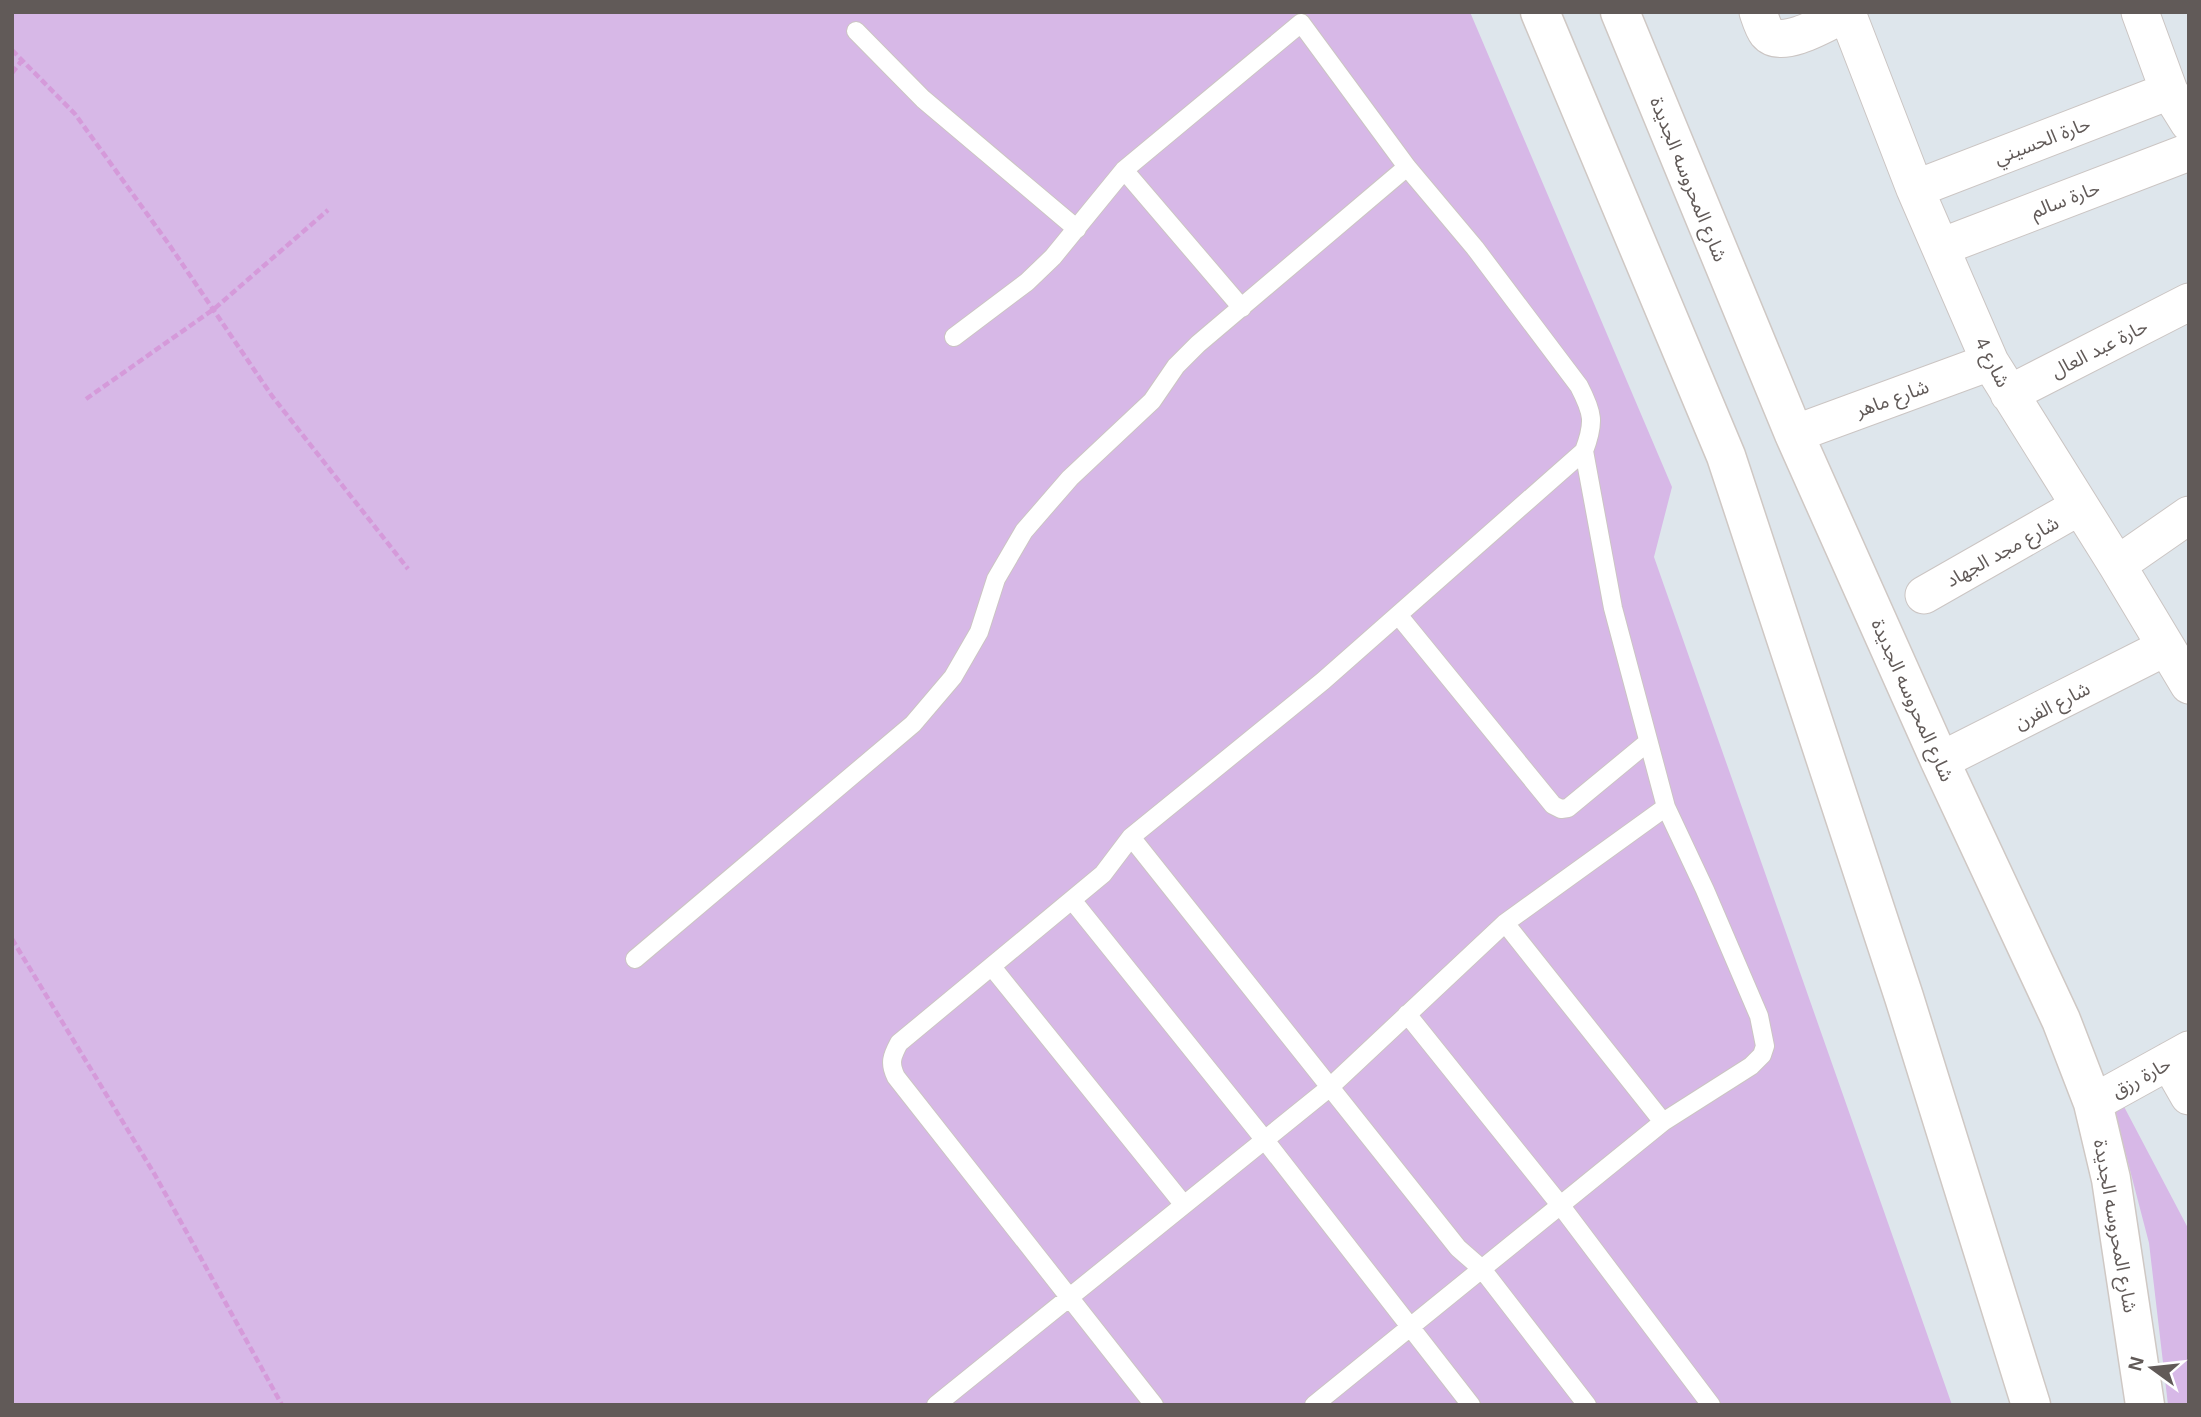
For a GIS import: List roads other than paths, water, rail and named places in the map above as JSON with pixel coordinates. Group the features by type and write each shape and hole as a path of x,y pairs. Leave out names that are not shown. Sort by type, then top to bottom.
{"main road":[{"path":"1539,12 1726,456 1905,997 2031,1405"},
{"name":"شارع المحروسه الجديدة","path":"1620,12 1794,434 1940,761 2061,1020 2092,1103 2111,1180 2145,1405"}],"street":[{"path":"1758,12 1767,33 1786,39 1798,36 1847,12"},
{"name":"شارع 4","path":"1847,12 1915,189 1990,362 2189,685"},
{"path":"2150,16 2169,91 2189,124"},
{"name":"حارة الحسيني","path":"1915,189 2169,91"},
{"name":"حارة سالم","path":"1941,247 2189,152"},
{"name":"حارة عبد العال","path":"2010,394 2189,302"},
{"name":"شارع ماهر","path":"1794,434 1990,362"},
{"name":"شارع مجد الجهاد","path":"1924,595 2080,506"},
{"path":"2117,565 2189,515"},
{"name":"شارع الفرن","path":"1940,761 2165,648"},
{"path":"2179,1055 2189,1096"},
{"name":"حارة رزق","path":"2092,1103 2179,1055"}],"lane":[{"path":"954,337 1027,282 1054,257 1124,170 1297,17 1407,167 1475,248 1578,386 1590,407 1592,421 1584,451 1613,608 1666,807 1759,1016 1765,1046 1762,1055 1751,1066 1663,1122 1410,1325 1338,1398 1314,1405"},
{"path":"856,31 923,99 1077,229"},
{"path":"635,959 913,724 953,677 979,632 996,579 1024,531 1070,478 1152,401 1177,366 1198,344 1407,167"},
{"path":"1124,170 1242,308"},
{"path":"1154,1405 896,1077 891,1066 892,1054 900,1043 1103,874 1131,837 1399,615 1584,451"},
{"path":"1399,615 1553,806 1568,808 1648,741"},
{"path":"936,1405 1329,1088 1505,923 1666,807"},
{"path":"1131,837 1458,1248 1482,1269 1587,1405"},
{"path":"1072,900 1264,1139 1471,1405"},
{"path":"1505,923 1663,1122"},
{"path":"992,967 1184,1205"},
{"path":"1406,1014 1561,1206 1711,1405"}]}
